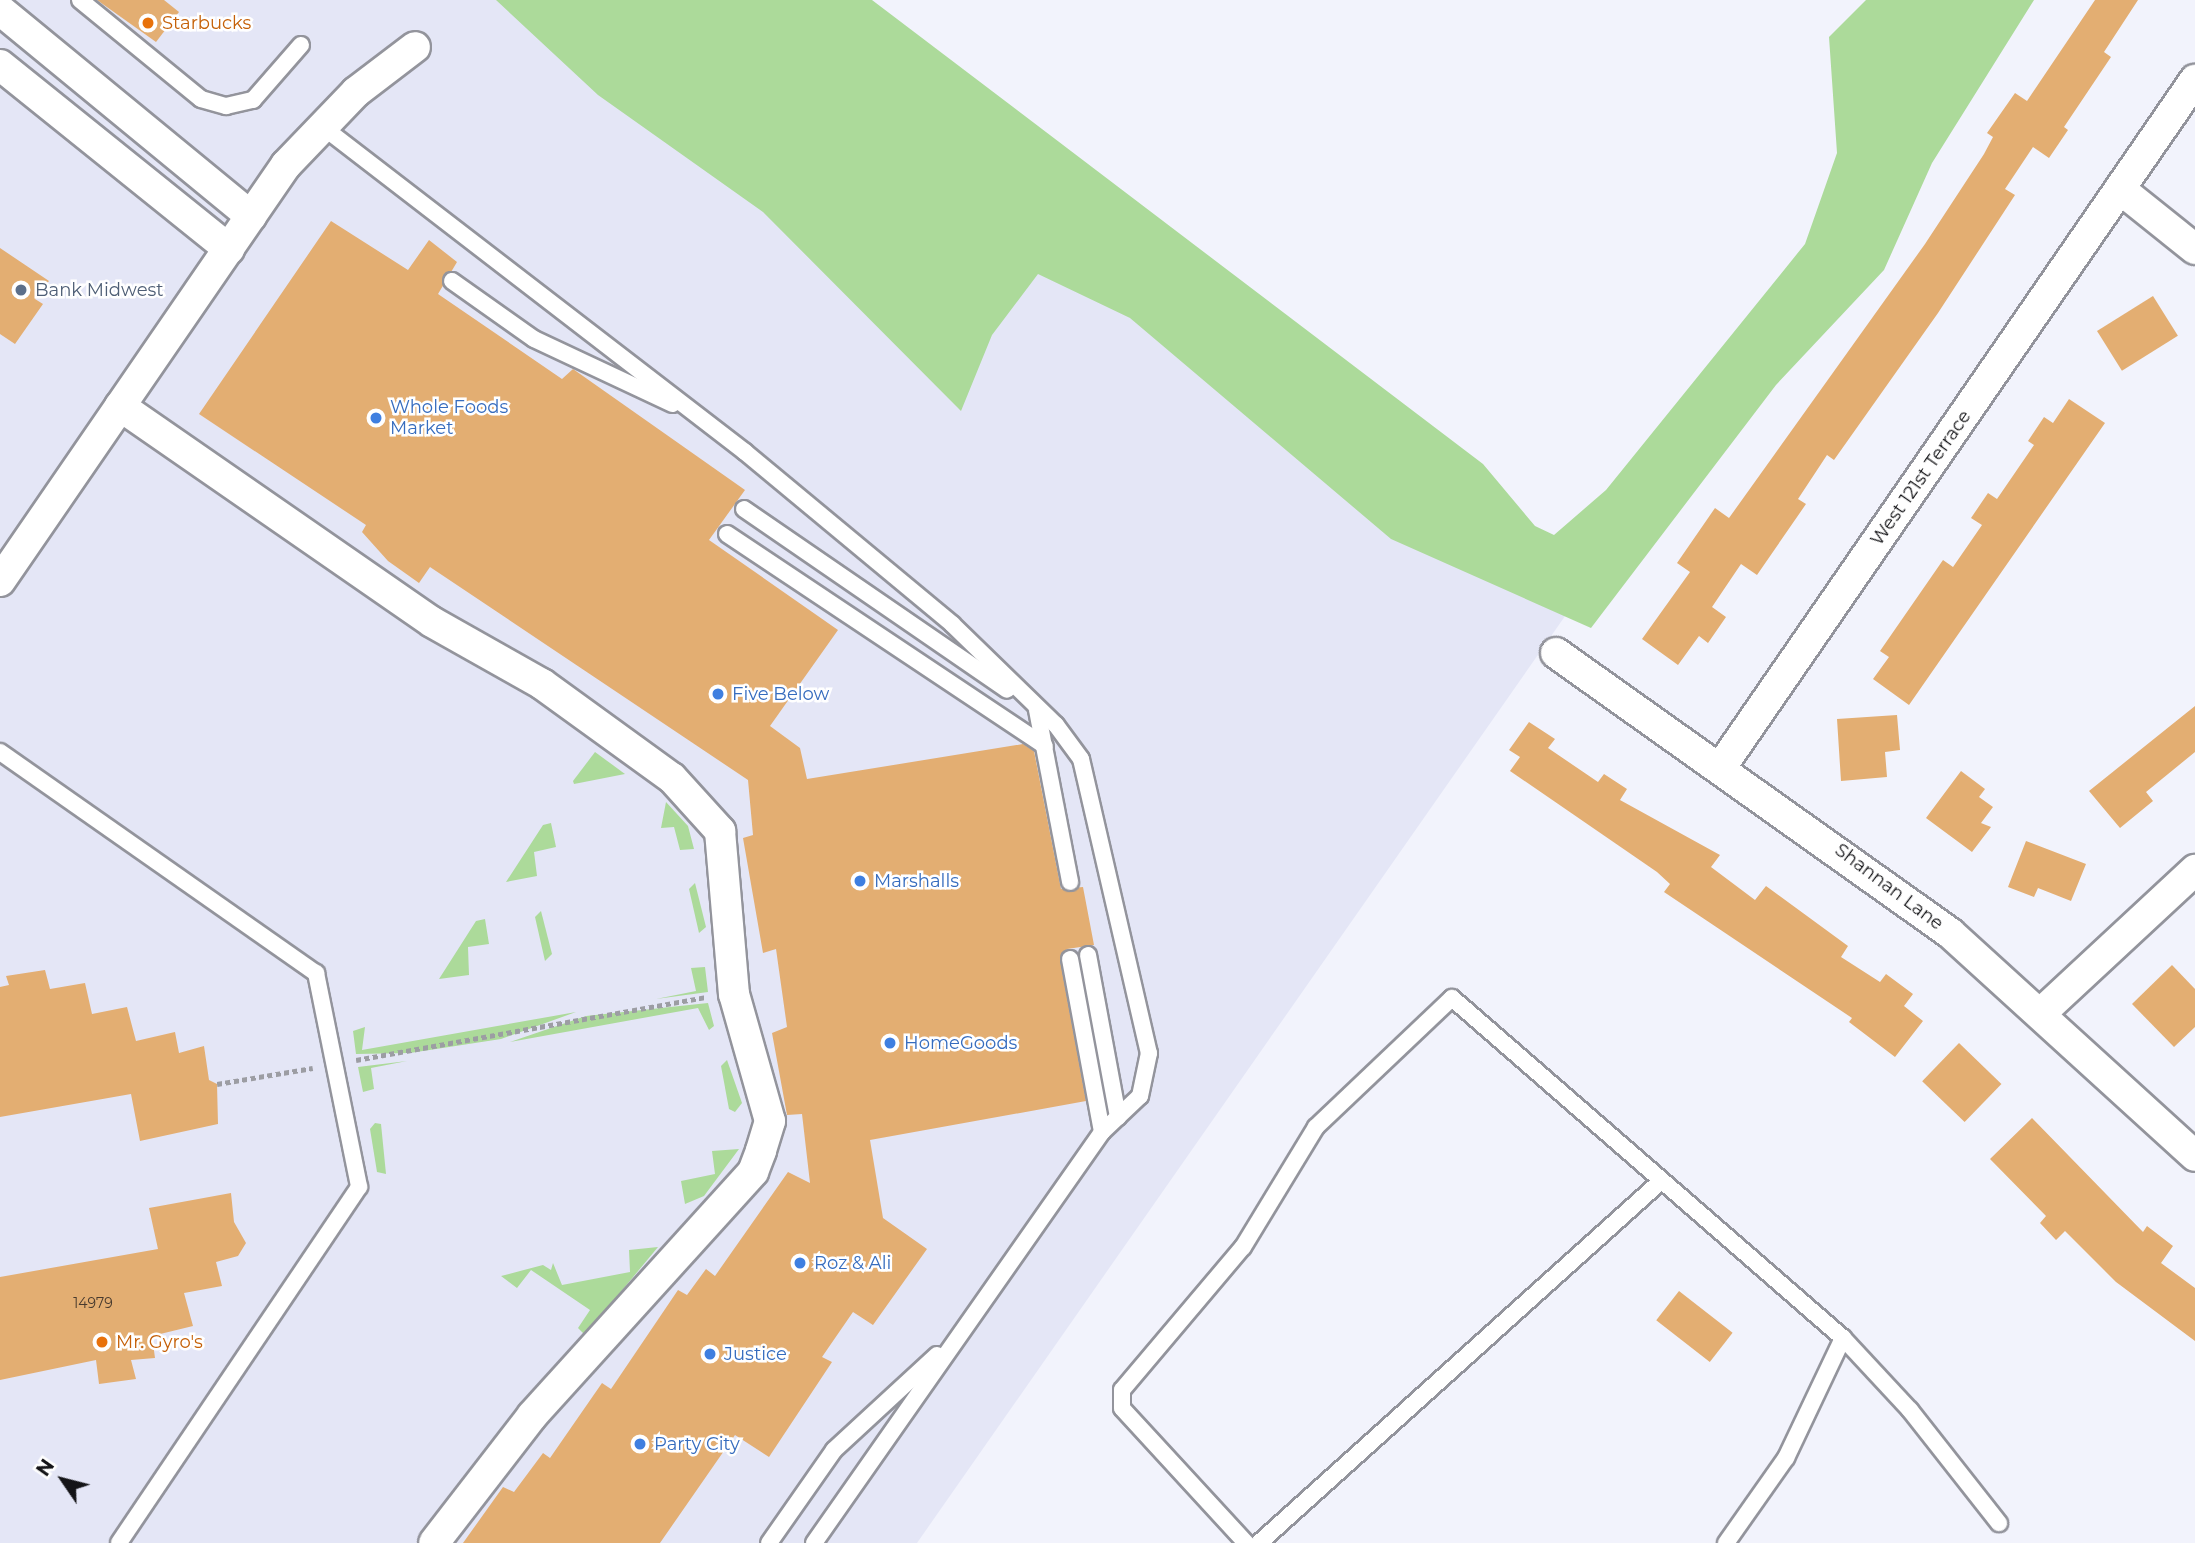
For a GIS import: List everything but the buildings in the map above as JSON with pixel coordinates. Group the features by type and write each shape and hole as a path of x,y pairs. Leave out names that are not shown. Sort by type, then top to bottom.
{"street":[{"path":"0,10 251,216"},
{"path":"0,581 251,216 323,127 415,47"},
{"path":"0,65 229,249"},
{"name":"West 121st Terrace","path":"1721,767 2195,80"},
{"path":"2120,189 2195,249"},
{"path":"120,406 432,622 542,684 672,778 720,831 734,994 770,1121 753,1172 532,1416 434,1543"},
{"name":"Shannan Lane","path":"1556,653 1721,767 1950,933 2195,1156"},
{"path":"2040,1014 2195,870"}],"lane":[{"path":"80,0 201,99 226,106 253,100 301,45"},
{"path":"323,127 700,417 952,624 1040,712 1081,759 1149,1053 1140,1096 1101,1132 814,1543"},
{"path":"452,281 534,339 700,417"},
{"path":"744,509 1040,712 1070,882"},
{"path":"727,534 1045,746"},
{"path":"0,751 316,973 337,1064 359,1187 119,1543"},
{"path":"1088,955 1118,1117"},
{"path":"1070,959 1101,1132"},
{"path":"1246,1543 1122,1408 1122,1390 1243,1247 1316,1127 1452,998 1581,1105 1660,1182 1843,1338 1999,1523"},
{"path":"1259,1543 1660,1182"},
{"path":"769,1543 834,1450 960,1334"},
{"path":"1726,1543 1786,1458 1843,1338"}],"path":[{"path":"217,1084 337,1064 602,1012 734,994"}],"shaded area":[{"path":"7,0 741,0 1570,609 917,1543 0,1543 0,11"}],"green space":[{"path":"496,0 872,0 1483,464 1535,526 1554,535 1606,490 1805,244 1837,153 1829,37 1866,0 2034,0 1932,163 1884,270 1776,385 1591,628 1391,539 1130,318 1038,274 992,335 961,411 763,212 598,95"},
{"path":"595,752 625,774 574,784 573,781"},
{"path":"666,802 688,826 694,849 680,850 674,827 661,828"},
{"path":"551,823 556,847 534,852 537,876 506,882 543,825"},
{"path":"695,883 706,927 699,933 689,889"},
{"path":"541,911 552,954 545,961 535,917"},
{"path":"485,919 489,944 468,947 469,975 439,979 476,921"},
{"path":"705,967 708,992 656,999 696,991 691,968"},
{"path":"708,1003 714,1026 709,1030 698,1008 510,1042 586,1016"},
{"path":"576,1012 501,1039 410,1053 356,1054 353,1031 365,1027 362,1050"},
{"path":"727,1060 742,1103 735,1112 729,1109 721,1066"},
{"path":"407,1061 371,1068 374,1089 363,1092 358,1067"},
{"path":"375,1123 381,1124 386,1174 377,1172 370,1129"},
{"path":"739,1149 704,1196 685,1204 681,1181 715,1174 712,1151"},
{"path":"658,1247 585,1335 578,1328 590,1310 531,1270 517,1288 501,1276 543,1265 551,1270 553,1263 562,1285 630,1272 629,1250"}],"place":[{"name":"Starbucks","path":"148,23"},
{"name":"Bank Midwest","path":"21,290"},
{"name":"Whole Foods Market","path":"376,418"},
{"name":"Five Below","path":"718,694"},
{"name":"Marshalls","path":"860,881"},
{"name":"HomeGoods","path":"890,1043"},
{"name":"Roz & Ali","path":"800,1263"},
{"name":"Mr. Gyro's","path":"102,1342"},
{"name":"Justice","path":"710,1354"},
{"name":"Party City","path":"640,1444"}]}
